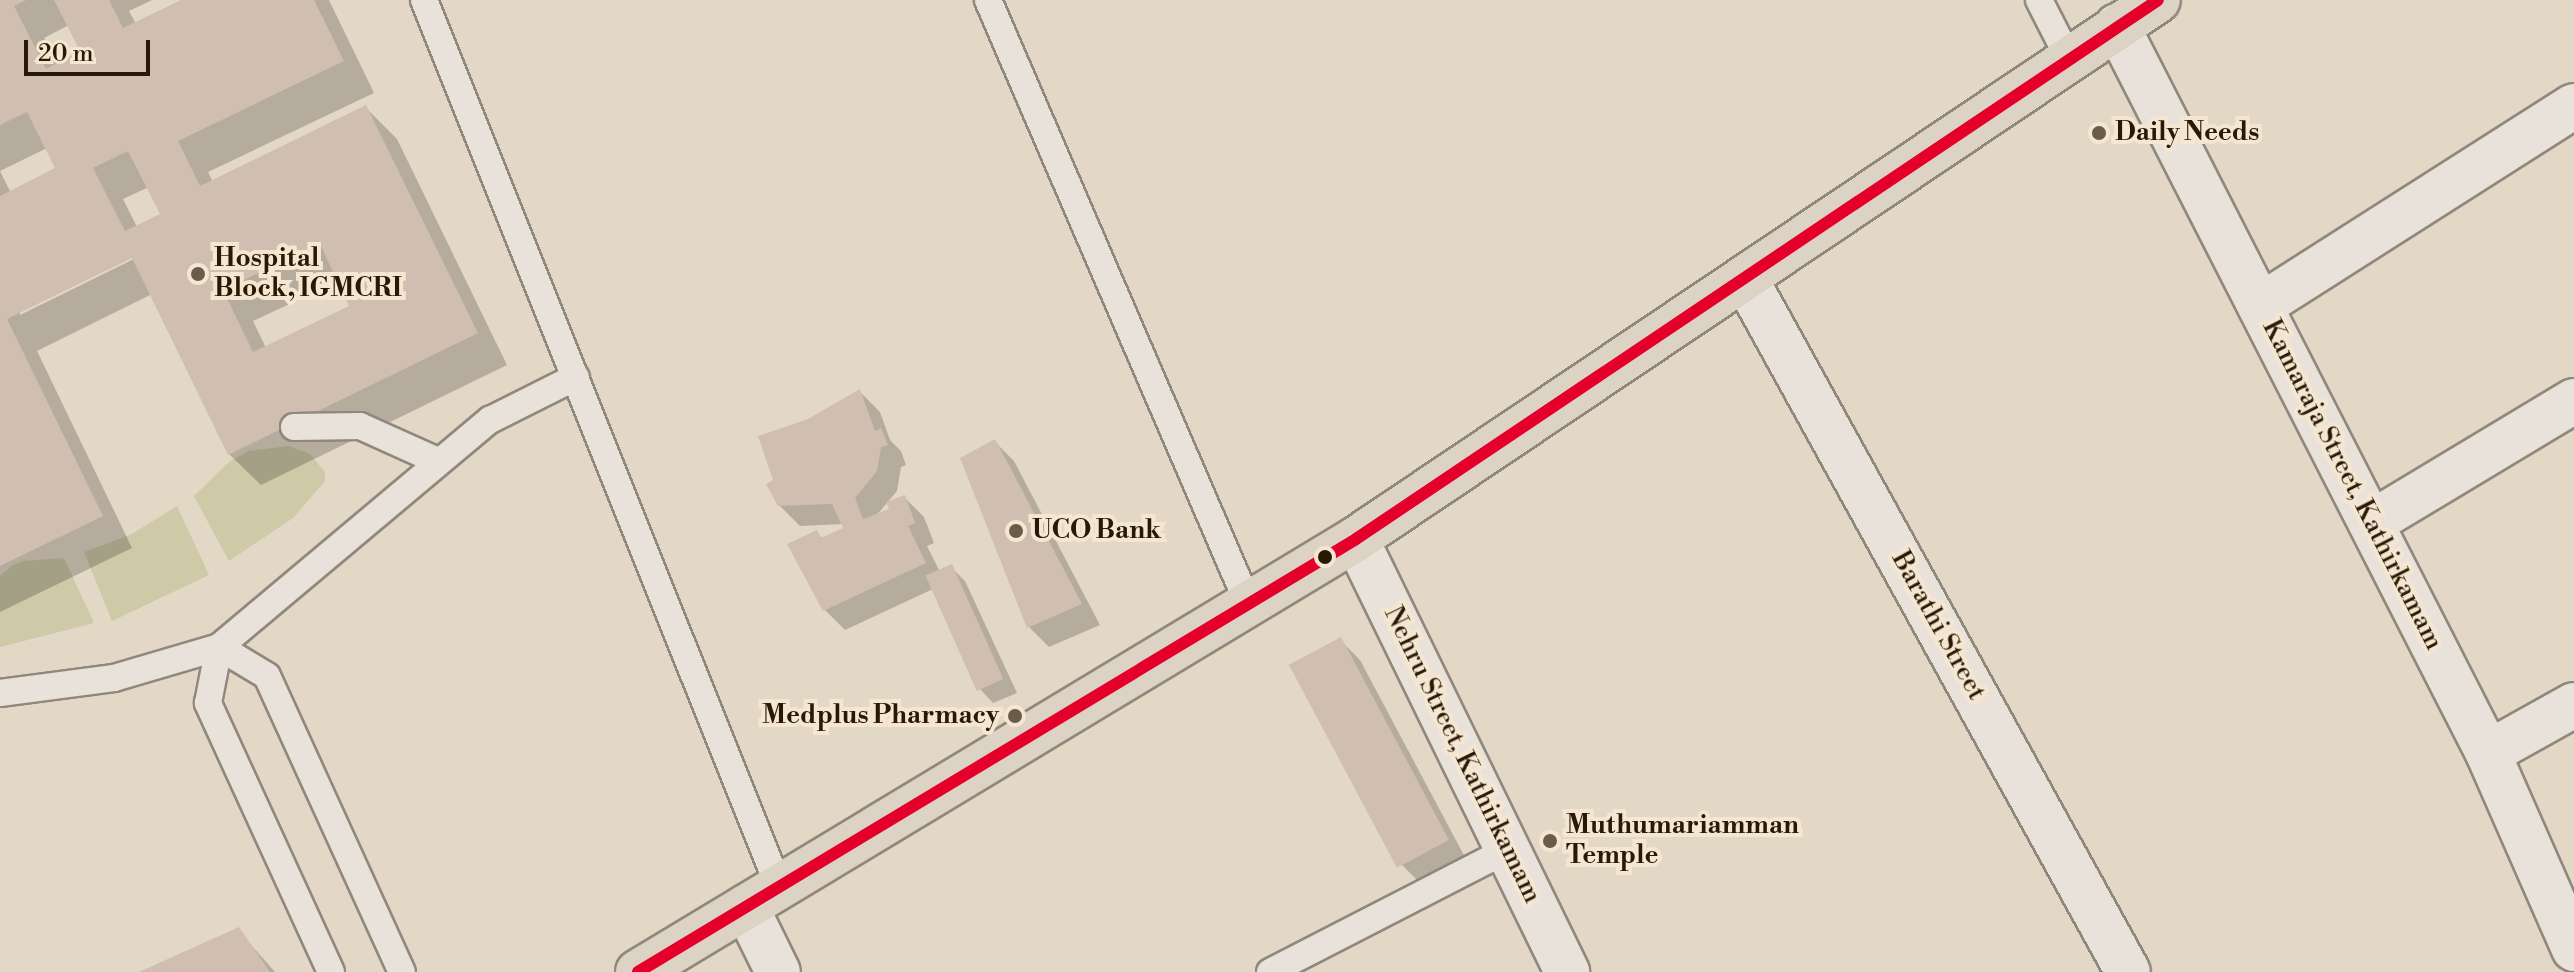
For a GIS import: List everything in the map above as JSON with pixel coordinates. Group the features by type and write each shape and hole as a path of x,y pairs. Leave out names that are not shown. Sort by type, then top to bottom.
{"main road":[{"path":"638,972 1356,539 1746,280 2158,0"}],"street":[{"name":"Kamaraja Street, Kathirkamam","path":"2117,26 2488,753 2574,949"},
{"path":"2260,306 2574,106"},
{"name":"Barathi Street","path":"1746,280 2128,972"},
{"path":"2371,523 2574,401"},
{"name":"Nehru Street, Kathirkamam","path":"1356,539 1567,972"},
{"path":"2488,753 2574,705"},
{"path":"762,897 778,972"}],"lane":[{"path":"424,0 576,377 762,897"},
{"path":"988,0 1248,603"},
{"path":"2039,0 2069,59"},
{"path":"0,693 114,678 219,647 490,420 576,377"},
{"path":"294,427 360,426 438,461"},
{"path":"219,647 208,703 331,972"},
{"path":"219,647 267,676 402,972"},
{"path":"1270,972 1509,849"}],"shaded area":[{"path":"289,446 310,454 325,472 325,481 293,518 229,561 194,496 229,462 248,451"},
{"path":"177,506 209,575 112,621 84,552 132,534"},
{"path":"64,558 94,623 0,647 0,576 23,561"}],"building":[{"name":"Hospital Block, IGMCRI","path":"0,0 26,0 14,6 46,69 80,51 54,0 109,0 123,28 181,0 314,0 344,61 178,141 200,186 366,105 478,333 228,455 132,258 7,319 103,516 0,566 0,196 55,168 27,112 0,125","holes":["128,151 160,214 125,231 93,168","320,244 349,306 253,352 223,290"]},
{"path":"860,389 875,431 881,428 888,445 881,447 877,471 855,498 863,519 889,509 886,502 905,495 915,523 908,526 926,563 823,611 787,544 817,530 821,538 843,528 832,504 778,506 766,484 773,480 758,436 808,419"},
{"name":"UCO Bank","path":"995,439 1082,604 1027,628 960,458"},
{"path":"952,564 1003,679 977,691 926,576"},
{"path":"1341,637 1449,840 1397,868 1289,665"},
{"path":"239,927 270,972 139,972"}],"transit line":[{"path":"638,972 1356,539 2158,0"}],"place":[{"name":"Daily Needs","path":"2099,133"},
{"name":"Hospital Block, IGMCRI","path":"198,274"},
{"name":"UCO Bank","path":"1016,531"},
{"name":"Medplus Pharmacy","path":"1015,716"},
{"name":"Muthumariamman Temple","path":"1550,841"}]}
